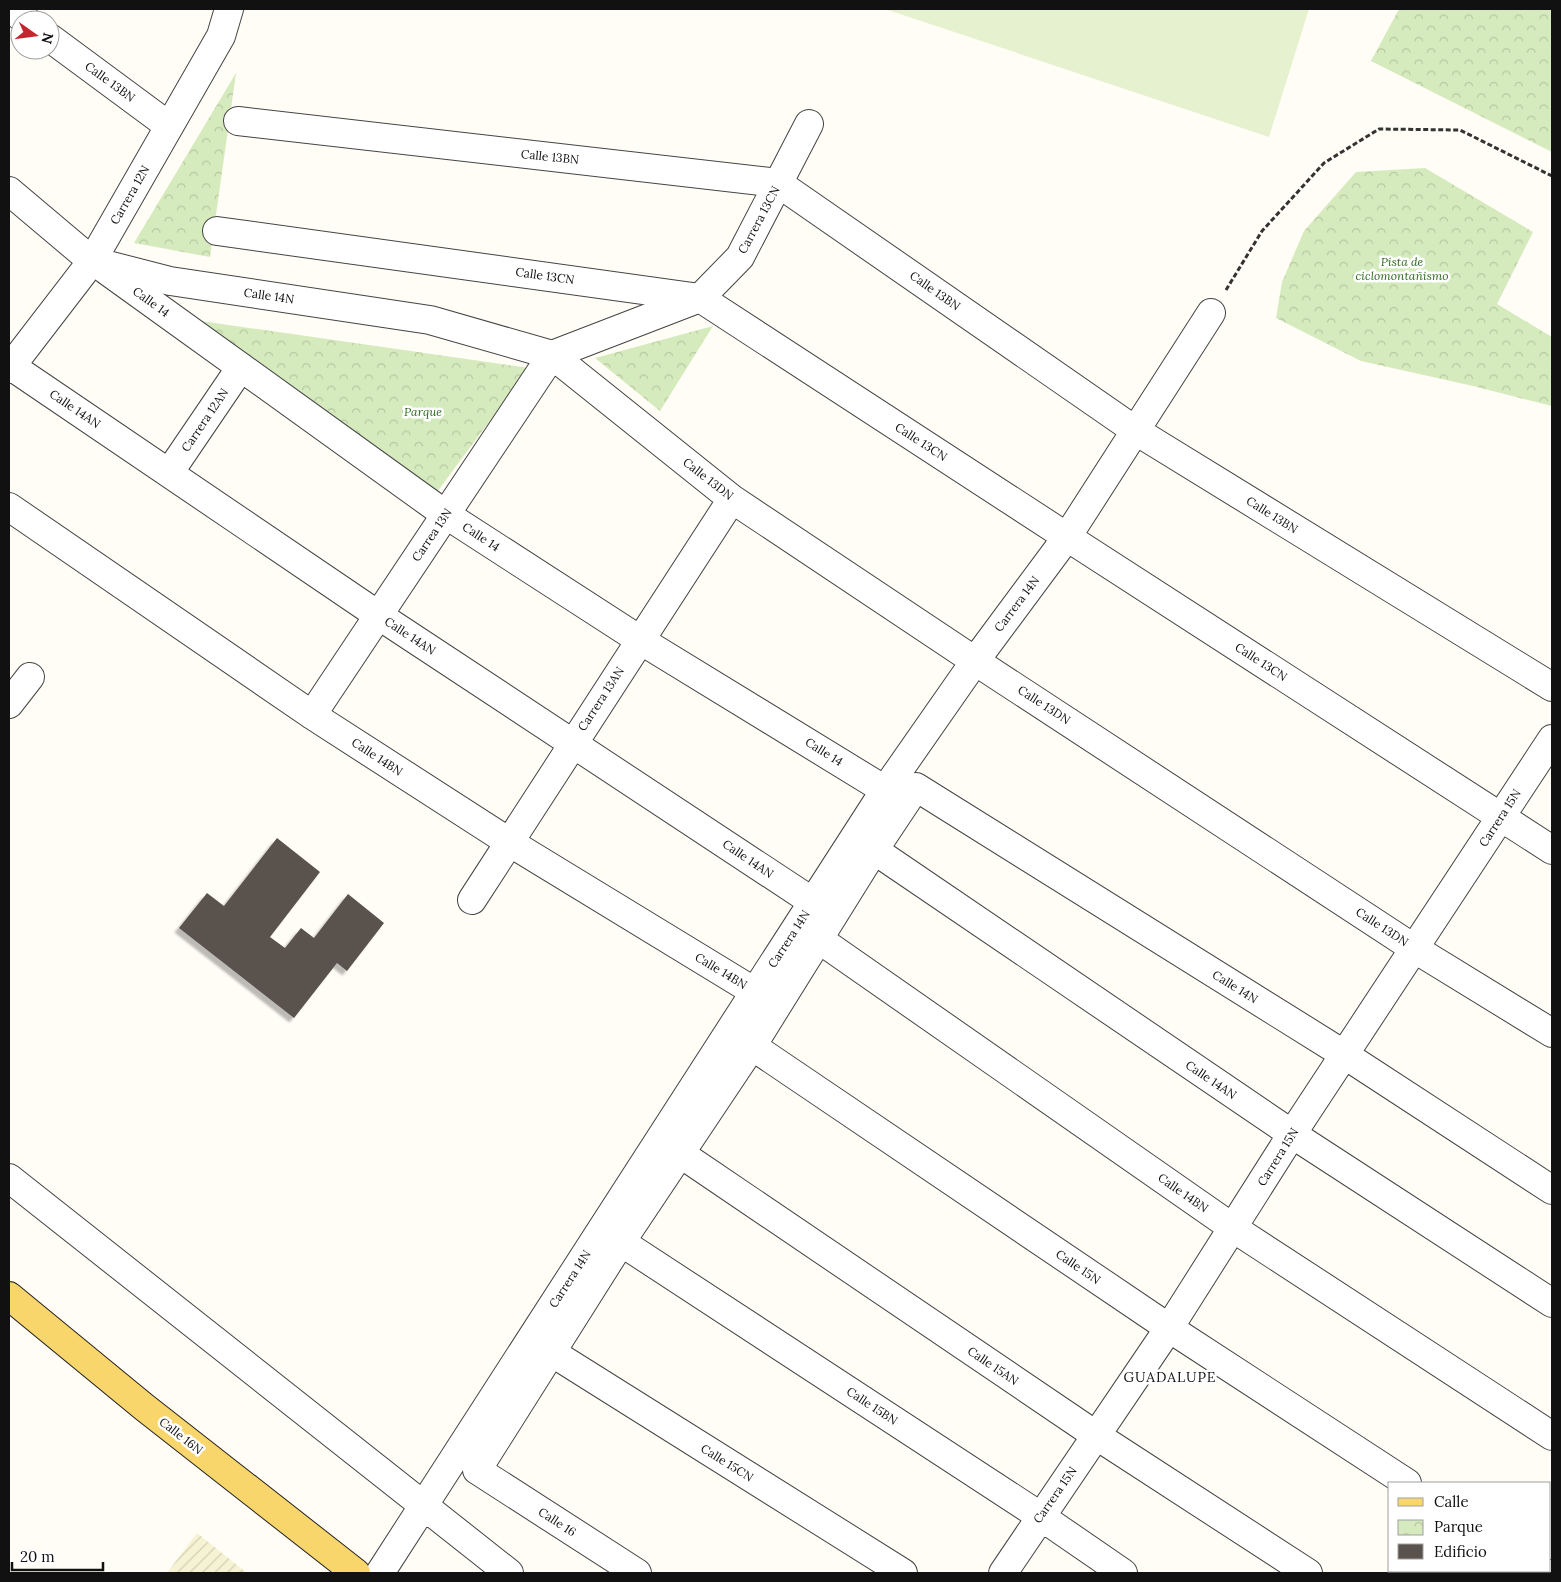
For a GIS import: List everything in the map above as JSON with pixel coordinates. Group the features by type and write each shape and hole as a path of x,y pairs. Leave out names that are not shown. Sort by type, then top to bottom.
{"main road":[{"name":"Calle 16N","path":"9,1296 144,1407 356,1573"}],"street":[{"name":"Carrera 12N","path":"10,367 92,260 221,36 229,9"},
{"name":"Calle 13BN","path":"60,45 169,126"},
{"name":"Calle 13BN","path":"238,121 778,183 1136,431 1552,688"},
{"name":"Carrera 13CN","path":"552,355 700,298 740,257 809,124"},
{"name":"Calle 14N","path":"9,191 92,260 170,281 430,320 552,355"},
{"name":"Calle 13CN","path":"217,231 700,298 1552,850"},
{"name":"Calle 14","path":"92,260 445,514 640,640 885,790"},
{"name":"Carrera 14N","path":"380,1573 885,790 975,661 1067,537 1211,314"},
{"name":"Calle 13DN","path":"552,355 732,499 975,661 1415,948 1552,1033"},
{"name":"Carrea 13N","path":"312,715 552,355"},
{"name":"Calle 14AN","path":"10,367 170,473 378,615 812,902"},
{"name":"Carrera 12AN","path":"170,473 240,367"},
{"name":"Carrera 13AN","path":"472,900 732,499"},
{"name":"Calle 14BN","path":"9,507 312,715 509,842 755,992"},
{"path":"9,704 30,677"},
{"name":"Carrera 15N","path":"1002,1573 1169,1328 1292,1134 1552,739"},
{"name":"Calle 14N","path":"874,850 916,787 1345,1056 1552,1190"},
{"name":"Calle 14AN","path":"874,850 1292,1134 1552,1303"},
{"path":"551,1352 621,1242 752,1046 820,940 874,850"},
{"name":"Calle 14BN","path":"820,940 1233,1228 1552,1436"},
{"name":"Calle 15N","path":"752,1046 1169,1328 1404,1482"},
{"name":"Calle 15AN","path":"681,1154 1097,1436 1308,1573"},
{"path":"9,1178 509,1573"},
{"name":"Calle 15BN","path":"621,1242 1040,1516 1122,1573"},
{"name":"Calle 16","path":"551,1352 477,1470 637,1573"},
{"name":"Calle 15CN","path":"551,1352 903,1573"}],"path":[{"path":"1211,314 1262,231 1324,163 1380,129 1460,130 1542,169 1552,176"}],"shaded area":[{"path":"197,1533 247,1573 167,1573"}],"green space":[{"path":"885,9 1309,9 1269,137"},
{"path":"1399,9 1552,9 1552,152 1371,61"},
{"path":"236,73 210,257 134,243"},
{"name":"Pista de ciclomontañismo","path":"1425,168 1533,232 1497,304 1552,337 1552,406 1361,361 1276,318 1282,282 1304,231 1356,172"},
{"name":"Parque","path":"194,320 529,368 437,492"},
{"path":"713,326 660,411 595,358"}],"building":[{"path":"277,838 320,872 270,937 285,948 301,928 314,938 348,894 384,923 347,971 337,963 294,1018 179,928 207,893 224,906"}],"district":[{"name":"GUADALUPE","path":"1170,1377"}]}
